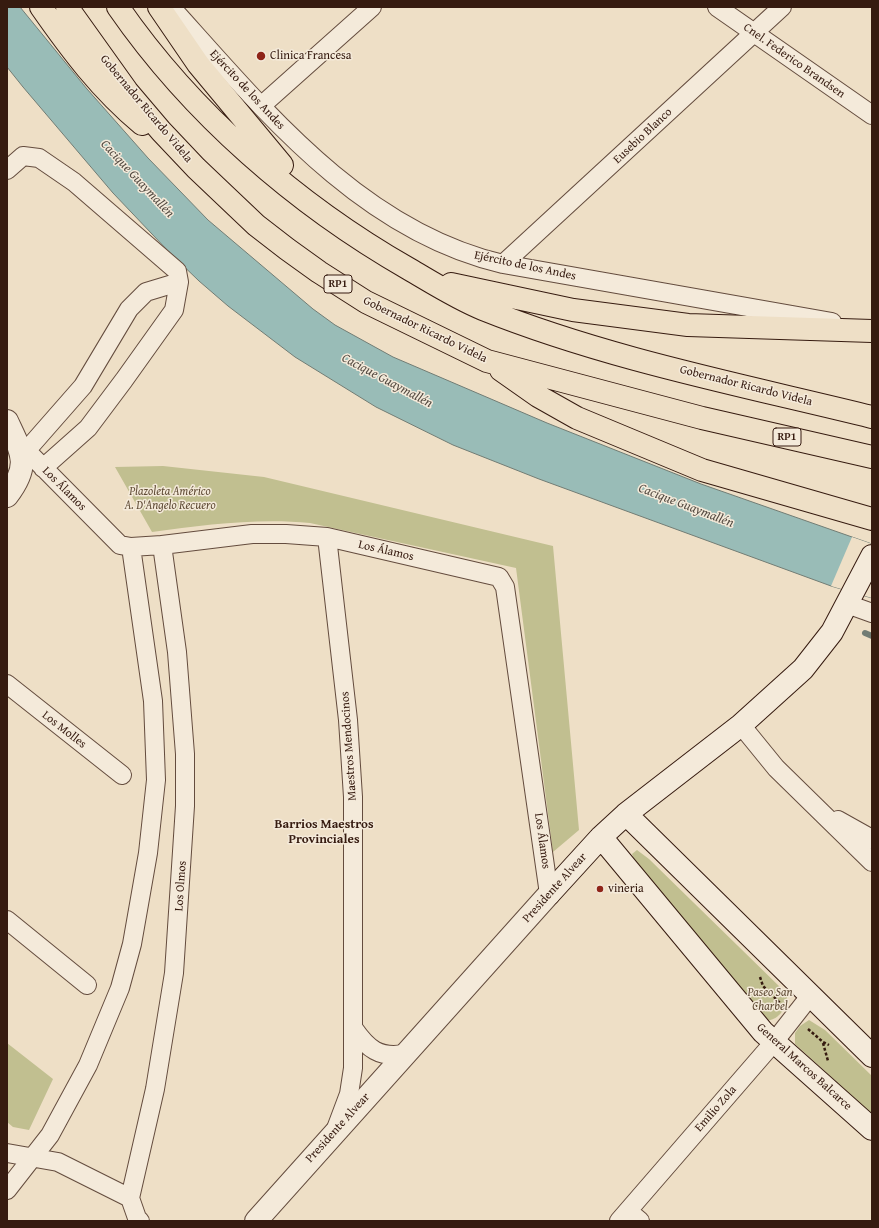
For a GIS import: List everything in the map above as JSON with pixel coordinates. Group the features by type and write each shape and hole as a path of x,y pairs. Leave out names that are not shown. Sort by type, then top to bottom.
{"highway":[{"path":"41,7 75,56 117,104 196,168"},
{"name":"Gobernador Ricardo Videla","path":"67,7 96,50 127,91 161,131 196,168 256,225 319,272 366,302 487,361 702,418 872,457"},
{"name":"Gobernador Ricardo Videla","path":"118,7 155,56 199,106 278,178 332,221 377,251 424,278 481,308 565,339 710,378 872,417"},
{"path":"159,7 198,64 259,140 332,221"},
{"path":"424,278 573,310 688,325 872,330"},
{"path":"487,361 538,396 577,418 599,428 702,470 872,519"}],"main road":[{"path":"7,496 17,484 22,470 16,437"},
{"name":"Presidente Alvear","path":"256,1221 404,1054 601,837 626,814 741,725 803,669 832,632 868,563"},
{"path":"626,814 872,1056"},
{"name":"General Marcos Balcarce","path":"601,837 753,1020 774,1042 872,1129"}],"street":[{"name":"Ejército de los Andes","path":"171,7 261,106 317,162 385,211 452,248 479,258 503,264 872,330"},
{"path":"261,106 372,7"},
{"name":"Cnel. Federico Brandsen","path":"717,7 872,114"},
{"name":"Eusebio Blanco","path":"503,264 782,7"},
{"path":"7,170 23,156 39,158 74,182 149,246 177,271 179,282 174,310 124,380 88,428 43,468"},
{"path":"16,437 83,386 129,309 146,292 179,282"},
{"name":"Los Álamos","path":"16,437 43,468 120,545 162,545 252,534 286,534 327,537 499,577 505,587 549,894"},
{"name":"Maestros Mendocinos","path":"327,537 345,690 352,781 354,866 353,1068 345,1110 334,1133"},
{"name":"Los Olmos","path":"130,1198 153,1097 174,974 183,845 186,754 177,652 162,545"},
{"path":"7,1190 50,1135 65,1111 88,1065 106,1025 126,967 142,892 153,813 156,780 156,745 153,701 131,546"},
{"path":"850,598 872,613"},
{"name":"Los Molles","path":"7,684 122,775"},
{"path":"741,725 776,768 872,862"},
{"path":"817,808 872,839"},
{"path":"7,920 87,985"},
{"name":"Emilio Zola","path":"629,1218 810,996"},
{"path":"354,1029 366,1044 380,1054 392,1056 404,1054"},
{"path":"7,1153 58,1162 130,1198 137,1218 140,1221"}],"green space":[{"name":"Plazoleta Américo A. D'Angelo Recuero","path":"163,466 264,477 553,546 579,830 553,852 516,568 310,523 270,521 250,522 152,532 115,467"},
{"name":"Paseo San Charbel","path":"637,850 649,859 783,990 787,996 787,1001 784,1009 778,1016 774,1019 767,1020 634,859 632,854"},
{"name":"Paseo San Charbel","path":"809,1020 825,1030 872,1076 872,1114 795,1044 795,1033 800,1026"},
{"path":"7,1043 53,1079 29,1130 13,1127 7,1122"}],"water":[{"name":"Cacique Guaymallén","path":"7,7 20,7 87,89 148,158 208,220 313,309 335,325 393,357 547,423 701,484 872,544 872,598 831,586 539,479 453,445 376,407 295,357 228,306 171,254 113,193 23,87 7,67"}],"pier":[{"path":"852,537 872,544 872,598 831,586"}],"waterway":[{"path":"865,633 872,636"}],"place":[{"name":"Clinica Francesa","path":"261,56"},
{"name":"vineria","path":"600,889"}],"district":[{"name":"Barrios Maestros Provinciales","path":"324,832"}]}
